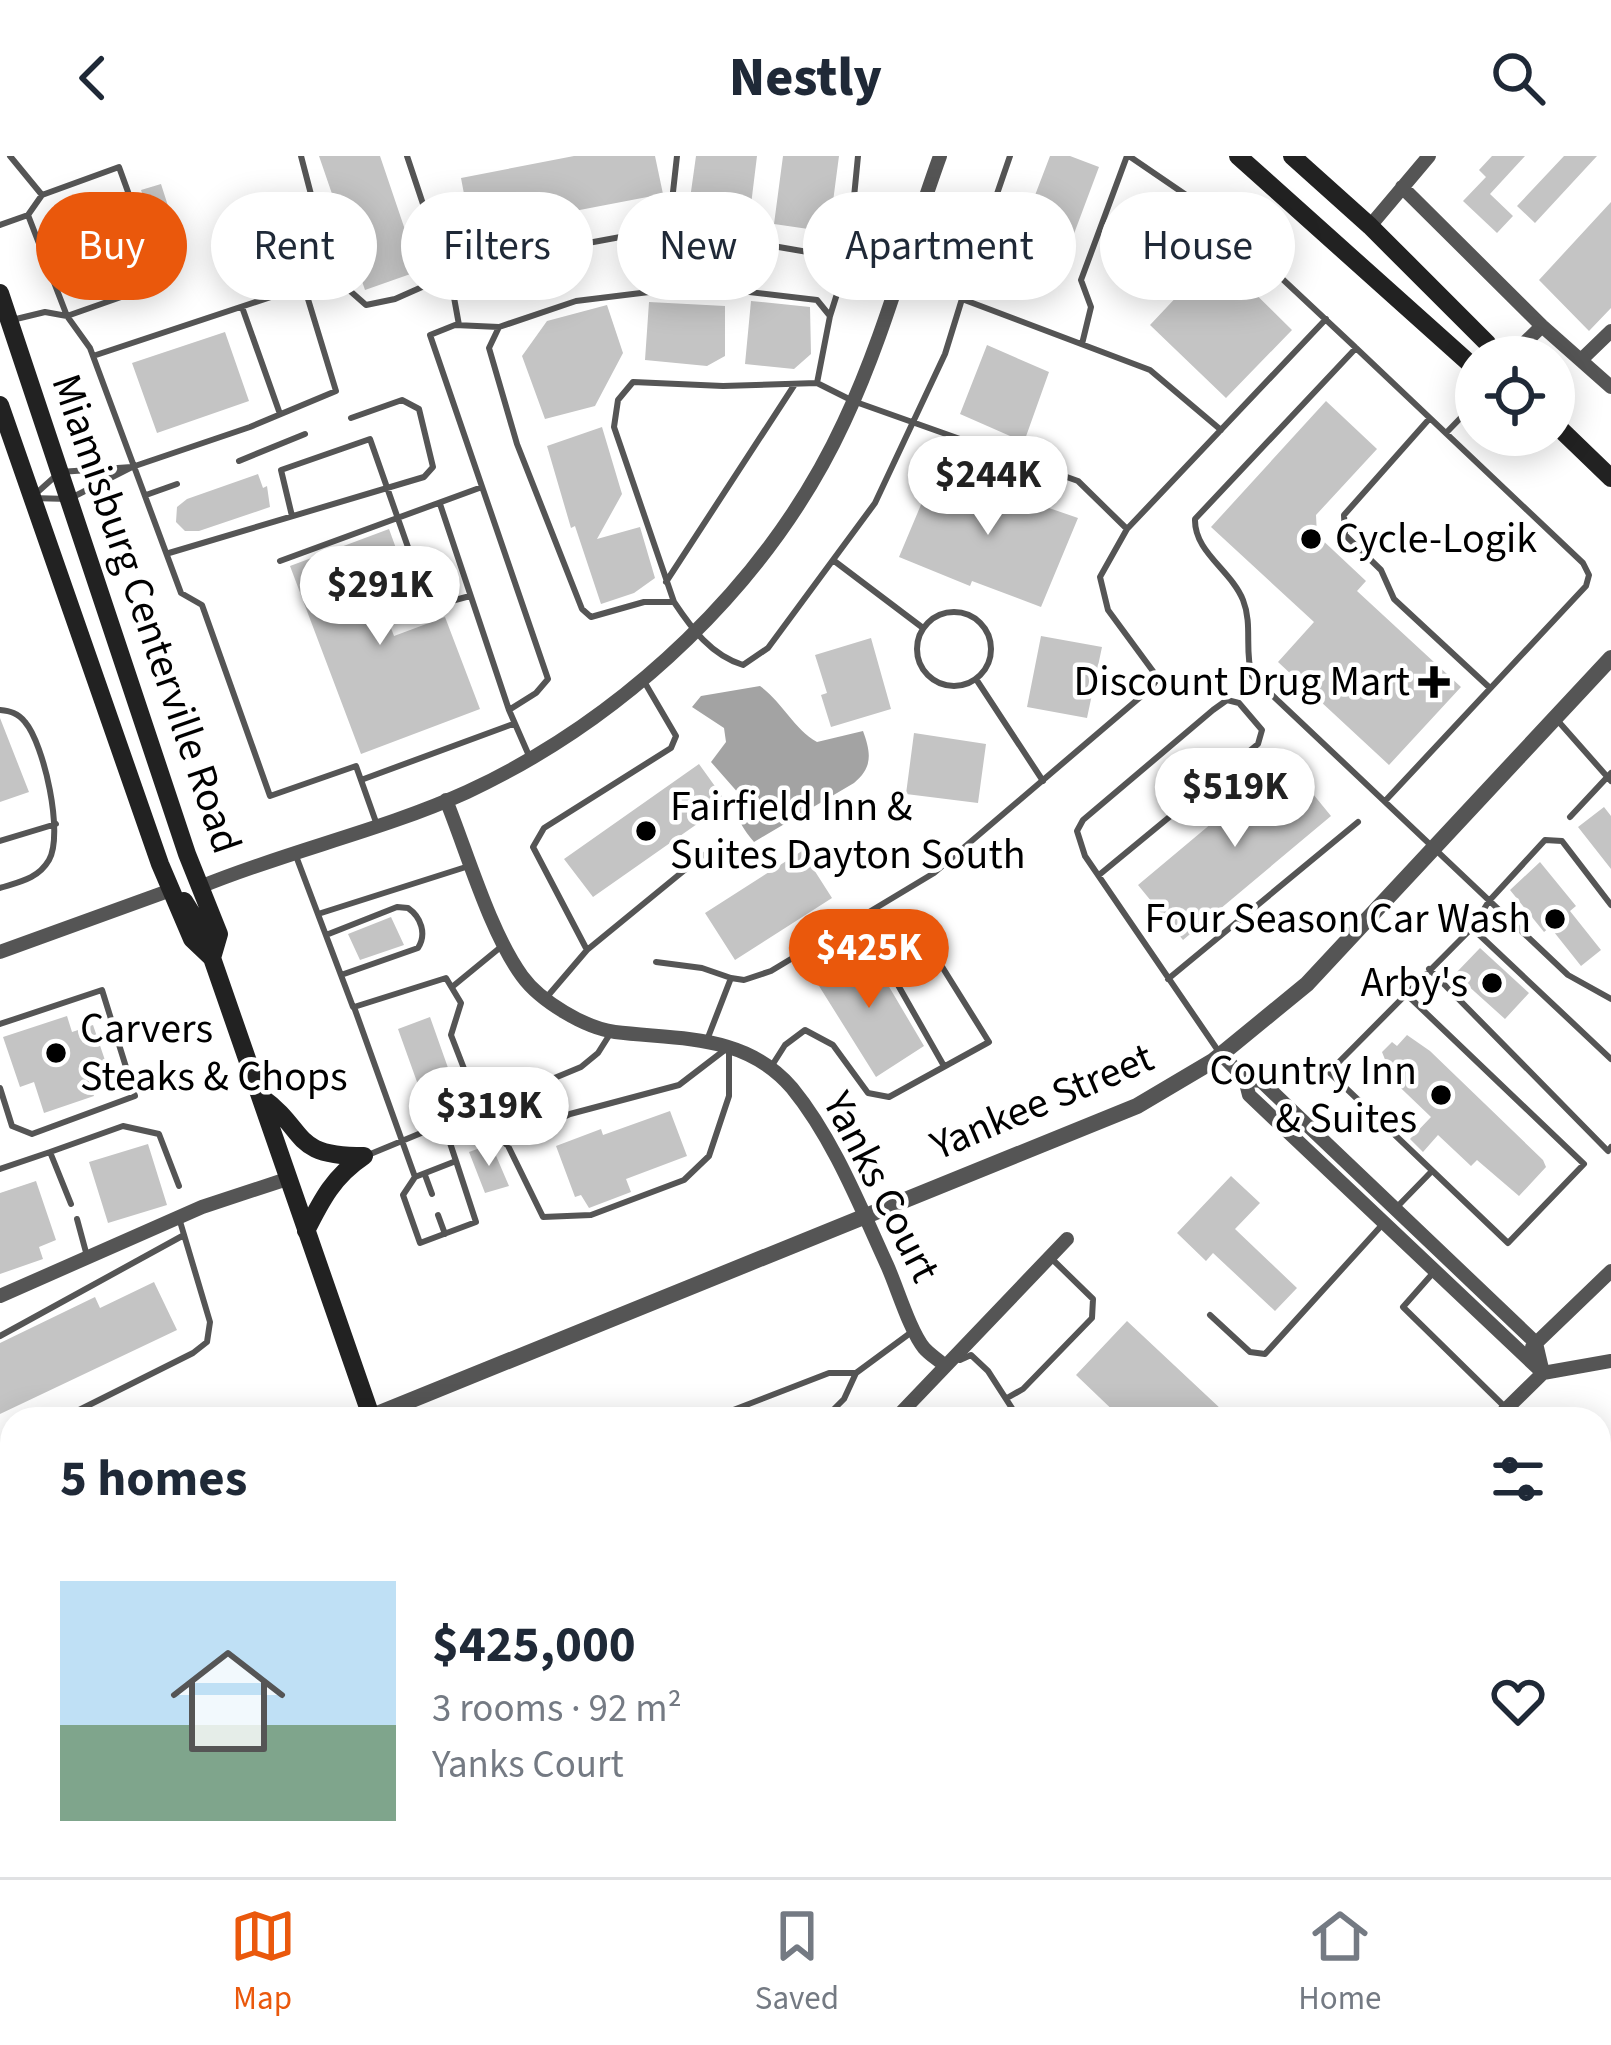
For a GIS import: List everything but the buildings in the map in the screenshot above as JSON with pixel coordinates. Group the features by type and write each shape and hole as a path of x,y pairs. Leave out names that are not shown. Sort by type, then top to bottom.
{"main road":[{"path":"1238,156 1455,350"},
{"path":"1292,156 1480,336"},
{"name":"Miamisburg Centerville Road","path":"0,293 218,934 213,954 365,1407"},
{"name":"Miamisburg Centerville Road","path":"0,405 151,837 192,940 213,954"},
{"path":"1575,443 1611,478"},
{"path":"151,837 176,857 191,887 200,887"},
{"path":"257,1094 311,1147 325,1154 364,1156"},
{"path":"306,1231 326,1189 364,1156"}],"street":[{"path":"927,192 940,156"},
{"path":"1370,226 1429,156"},
{"path":"1402,187 1542,326 1611,387"},
{"path":"200,887 446,800 530,758 642,679 694,632 754,565 797,507 853,401 889,300"},
{"path":"1532,336 1542,326"},
{"path":"1581,360 1611,331"},
{"name":"Yankee Street","path":"396,1407 1137,1106 1222,1054 1307,984 1611,658"},
{"name":"Yanks Court","path":"446,800 522,977 546,998 612,1031 707,1040 772,1067 811,1114 864,1215 922,1346 945,1366"},
{"path":"0,952 172,890"},
{"path":"1222,1054 1245,1079 1249,1095 1543,1372"},
{"path":"1245,1079 1261,1081 1536,1342 1543,1372"},
{"path":"0,1295 179,1218 287,1179"},
{"path":"1384,1222 1396,1209"},
{"path":"906,1407 1067,1239"},
{"path":"1524,1355 1611,1271"},
{"path":"1508,1407 1543,1372 1611,1360"}],"lane":[{"path":"10,156 40,192"},
{"path":"51,192 119,167 127,156"},
{"path":"301,156 310,192"},
{"path":"407,156 419,192"},
{"path":"673,192 677,156"},
{"path":"855,192 858,156"},
{"path":"998,192 1010,156"},
{"path":"1082,344 1090,307 1081,280 1128,156 1211,212 1583,563 1589,574 1586,586 1386,800"},
{"path":"9,321 45,312 68,316 161,284 119,167"},
{"path":"0,224 28,215 36,204"},
{"path":"28,215 68,316 93,356 181,593 202,605 271,796 356,766 377,825"},
{"path":"361,300 366,304 401,296"},
{"path":"508,710 536,694 548,679 430,335 459,325 499,327 576,301 617,296"},
{"path":"779,296 817,300 830,316"},
{"path":"1127,529 1078,481 912,423 853,401 817,383 633,382 618,400 614,427 674,602 694,632 724,658 743,665 768,648 875,502 912,423 945,354 962,299 1150,370 1221,430"},
{"path":"93,356 263,300"},
{"path":"31,498 69,499 132,467 336,392 308,300"},
{"path":"454,300 459,325"},
{"path":"817,383 835,300"},
{"path":"242,307 280,415"},
{"path":"656,962 744,980 771,970 934,873 1158,678 1108,610 1100,578 1127,529 1326,320"},
{"path":"499,327 489,348 517,444 582,609 591,617 644,602 674,602"},
{"path":"1356,348 1195,519 1195,532 1243,597 1250,622 1247,661 1252,676 1568,975 1611,998"},
{"path":"666,582 796,383"},
{"path":"169,553 424,477 433,467 419,409 402,400 351,418"},
{"path":"1430,418 1344,514 1342,524 1345,535 1381,570 1394,599 1490,688"},
{"path":"1446,433 1455,424"},
{"path":"239,461 305,434"},
{"path":"292,516 281,470 370,439 429,608 470,596"},
{"path":"31,498 60,472 132,467"},
{"path":"146,495 177,484"},
{"path":"280,561 482,487"},
{"path":"440,503 508,710 530,758"},
{"path":"833,560 923,628"},
{"path":"955,612 976,620 988,633 990,659 976,679 952,686 931,678 918,654 923,628 939,615 955,612"},
{"path":"586,950 533,847 544,828 670,748 676,736 642,679"},
{"path":"976,679 1044,781"},
{"path":"1099,875 1258,744 1262,730 1240,703 1227,700 1213,710 1083,820 1077,831 1078,843 1099,875 1168,979 1222,1054"},
{"path":"0,710 23,718 35,737 56,824 55,845 39,872 0,888"},
{"path":"1556,718 1610,777 1570,817"},
{"path":"361,780 513,724"},
{"path":"1168,979 1358,822"},
{"path":"0,841 56,824"},
{"path":"1405,993 1584,1164 1508,1243 1329,1072 1405,993 1472,928 1489,901 1545,840 1562,841 1611,905"},
{"path":"295,853 415,1177"},
{"path":"546,998 586,950 703,855"},
{"path":"318,914 472,865"},
{"path":"326,934 397,907 413,911 419,921 423,937 418,948 341,975"},
{"path":"1472,928 1611,1059"},
{"path":"772,1067 785,1045 806,1030 833,1045 868,1093 889,1097 989,1042 926,941 886,964 944,1066"},
{"path":"452,987 505,943"},
{"path":"1429,969 1611,1148"},
{"path":"354,1007 446,978 461,1003 452,1035 484,1108 543,1217 591,1215 684,1180 709,1156 729,1096 729,1047"},
{"path":"707,1040 731,978"},
{"path":"0,1024 102,990 135,1096 32,1134 11,1126 0,1130"},
{"path":"364,1156 581,1067 598,1053 612,1031"},
{"path":"506,1144 570,1114 679,1085 729,1047"},
{"path":"0,1088 11,1126"},
{"path":"444,1125 456,1161 476,1222 420,1244 403,1195 415,1177 456,1161"},
{"path":"0,1169 122,1126 158,1135 178,1186"},
{"path":"50,1152 71,1204"},
{"path":"1396,1209 1432,1171"},
{"path":"424,1173 432,1194"},
{"path":"438,1214 445,1234"},
{"path":"86,1407 194,1354 207,1342 210,1322 179,1218"},
{"path":"77,1219 87,1258"},
{"path":"1210,1316 1250,1352 1264,1354 1384,1222"},
{"path":"0,1336 184,1235"},
{"path":"1007,1398 1023,1389 1092,1318 1093,1299 1050,1258"},
{"path":"1448,1258 1402,1307 1495,1407"},
{"path":"836,1407 856,1373 916,1329"},
{"path":"945,1366 971,1354 1012,1407"},
{"path":"740,1407 829,1373 856,1373"}],"shaded area":[{"path":"760,686 817,742 863,731 869,759 854,783 754,842 740,820 740,795 711,762 726,742 724,728 692,707 701,696"}],"place":[{"name":"Cycle-Logik","path":"1311,539"},
{"name":"Discount Drug Mart","path":"1434,682"},
{"name":"Fairfield Inn & Suites Dayton South","path":"646,831"},
{"name":"Four Season Car Wash","path":"1555,919"},
{"name":"Arby's","path":"1492,983"},
{"name":"Carvers Steaks & Chops","path":"56,1053"},
{"name":"Country Inn & Suites","path":"1441,1095"}]}
